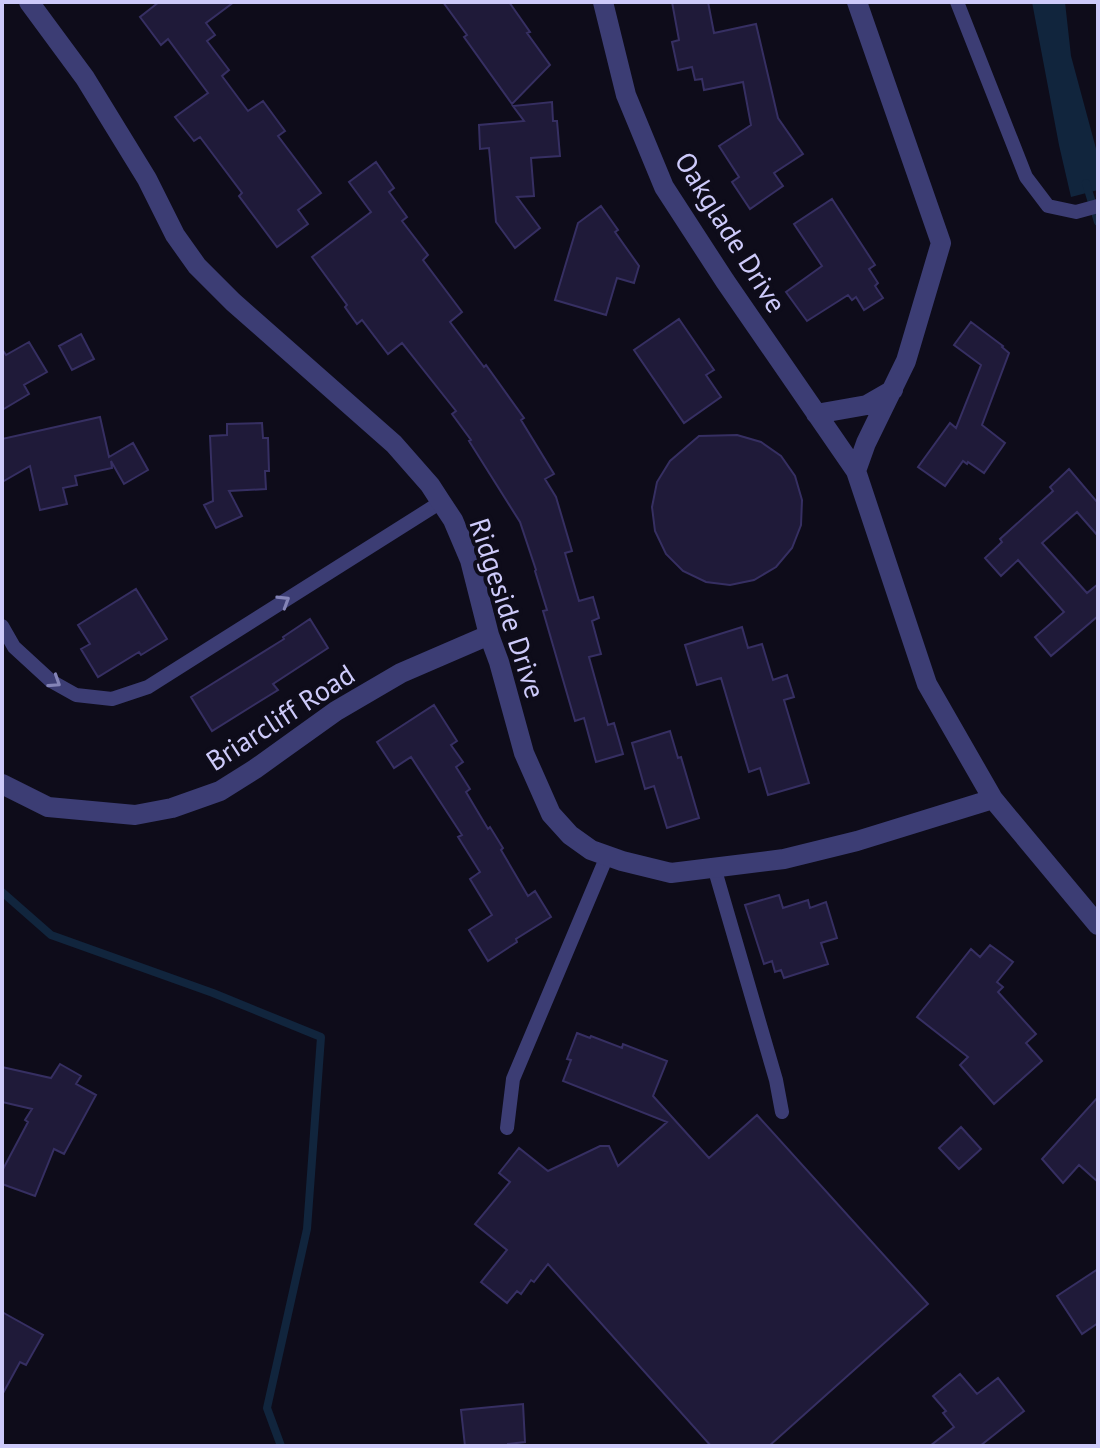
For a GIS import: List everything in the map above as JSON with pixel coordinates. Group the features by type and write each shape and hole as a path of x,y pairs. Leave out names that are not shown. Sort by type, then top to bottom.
{"street":[{"name":"Ridgeside Drive","path":"29,2 85,78 147,179 175,235 197,266 233,302 394,444 430,485 453,520 470,560 524,753 551,814 570,835 591,850 671,873 784,859 843,845 993,799"},
{"name":"Oakglade Drive","path":"603,2 626,95 664,187 856,471 927,684 993,799 1098,925"},
{"path":"856,471 866,443 906,361 941,243 857,2"},
{"path":"816,414 867,405 893,390"},
{"name":"Briarcliff Road","path":"2,784 48,807 135,815 172,808 220,791 336,711 401,673 489,635"}],"lane":[{"path":"957,2 1026,177 1048,206 1076,212 1098,206"},
{"path":"2,626 14,647 51,681 76,695 112,699 148,687 441,502"},
{"path":"507,1128 513,1079 607,856"},
{"path":"714,867 776,1080 782,1112"}],"water":[{"path":"1032,2 1065,2 1071,56 1098,156 1098,190 1071,197"}],"building":[{"path":"159,2 234,2 206,23 215,35 207,41 229,70 222,76 248,111 263,101 285,131 278,136 321,193 298,210 308,224 277,247 200,137 194,141 175,117 208,93 168,39 161,45 140,17"},
{"path":"443,2 509,2 550,65 512,104"},
{"path":"672,2 708,2 714,33 756,24 778,118 803,154 774,173 783,186 750,209 732,182 739,177 719,146 751,125 743,82 704,90 702,79 695,80 692,67 678,70 672,42 679,40"},
{"path":"552,102 560,156 531,158 534,196 517,197 540,228 515,248 496,222 489,148 480,149 479,125 524,121 513,106"},
{"path":"376,162 394,188 389,192 407,217 402,221 428,255 423,260 462,312 450,322 524,418 521,420 554,474 545,479 556,497 572,551 565,553 579,601 593,597 599,618 592,621 601,654 589,657 608,725 614,723 623,754 596,762 584,718 575,721 543,611 547,610 536,570 520,522 452,414 456,411 402,343 388,354 362,320 357,324 312,257 371,212 349,182"},
{"path":"832,199 875,265 869,269 883,298 864,310 856,297 852,300 848,295 807,321 786,292 822,266 794,224"},
{"path":"601,206 639,266 634,283 617,278 606,315 555,300 578,223"},
{"path":"679,319 714,370 706,375 721,397 684,423 634,350"},
{"path":"971,322 1009,353 982,425 1005,443 984,473 963,461 945,486 918,467 950,423 956,428 981,365 954,345"},
{"path":"81,334 94,359 72,370 59,346"},
{"path":"29,342 47,372 24,385 29,394 2,410 2,349 6,355"},
{"path":"100,417 109,457 133,443 148,470 124,484 111,461 112,468 75,476 77,485 63,488 67,504 40,510 30,466 2,482 2,439"},
{"path":"262,423 263,438 268,438 266,489 229,491 242,516 216,528 204,505 213,501 210,436 227,435 227,424"},
{"path":"737,435 761,442 781,456 795,476 802,500 801,525 792,548 776,567 754,580 730,585 706,582 683,571 666,554 655,531 652,507 657,482 670,461 699,436"},
{"path":"1069,469 1098,503 1098,536 1077,512 1042,543 1087,593 1098,584 1098,616 1051,656 1035,637 1064,612 1018,560 1001,576 985,558 1002,542 1000,539 1053,491 1050,487"},
{"path":"136,589 167,639 98,677 81,649 90,644 78,625"},
{"path":"310,619 328,648 273,684 278,690 212,731 191,697 284,639"},
{"path":"742,627 748,648 762,644 773,680 787,675 794,697 784,700 809,783 768,795 760,768 749,772 721,678 697,685 685,645"},
{"path":"434,705 457,741 451,745 463,762 456,767 470,789 466,792 503,848 501,850 528,896 535,891 551,917 488,961 469,930 492,915 470,879 480,872 458,837 462,835 411,757 394,768 377,742"},
{"path":"670,731 699,818 667,828 654,786 645,789 632,743"},
{"path":"779,895 783,908 808,900 810,908 826,902 837,938 821,943 828,964 784,978 781,970 775,972 772,961 764,964 745,905"},
{"path":"990,945 1013,962 997,982 1003,987 998,992 1036,1034 1026,1043 1042,1061 994,1104 960,1065 968,1057 917,1017 971,949 980,957"},
{"path":"577,1033 622,1048 623,1044 667,1061 653,1096 709,1158 757,1115 928,1304 769,1446 711,1446 548,1264 534,1282 531,1280 521,1294 517,1291 507,1303 481,1282 507,1250 475,1224 510,1182 499,1173 519,1148 548,1171 600,1146 609,1146 618,1166 667,1122 563,1081"},
{"path":"60,1064 81,1076 76,1084 96,1095 64,1154 54,1149 35,1196 2,1184 2,1171 32,1109 2,1102 2,1067 51,1078"},
{"path":"1098,1097 1098,1182 1079,1165 1063,1183 1042,1159"},
{"path":"961,1127 981,1149 959,1169 939,1148"},
{"path":"1098,1269 1098,1323 1082,1334 1057,1296"},
{"path":"2,1312 43,1335 26,1365 20,1362 2,1395"},
{"path":"960,1374 977,1394 998,1378 1024,1411 980,1446 930,1446 954,1427 933,1396"},
{"path":"523,1404 525,1442 508,1446 465,1446 461,1410"}],"waterway":[{"path":"1086,183 1098,222"},
{"path":"2,892 51,935 213,993 321,1037 307,1229 267,1408 281,1446"}]}
